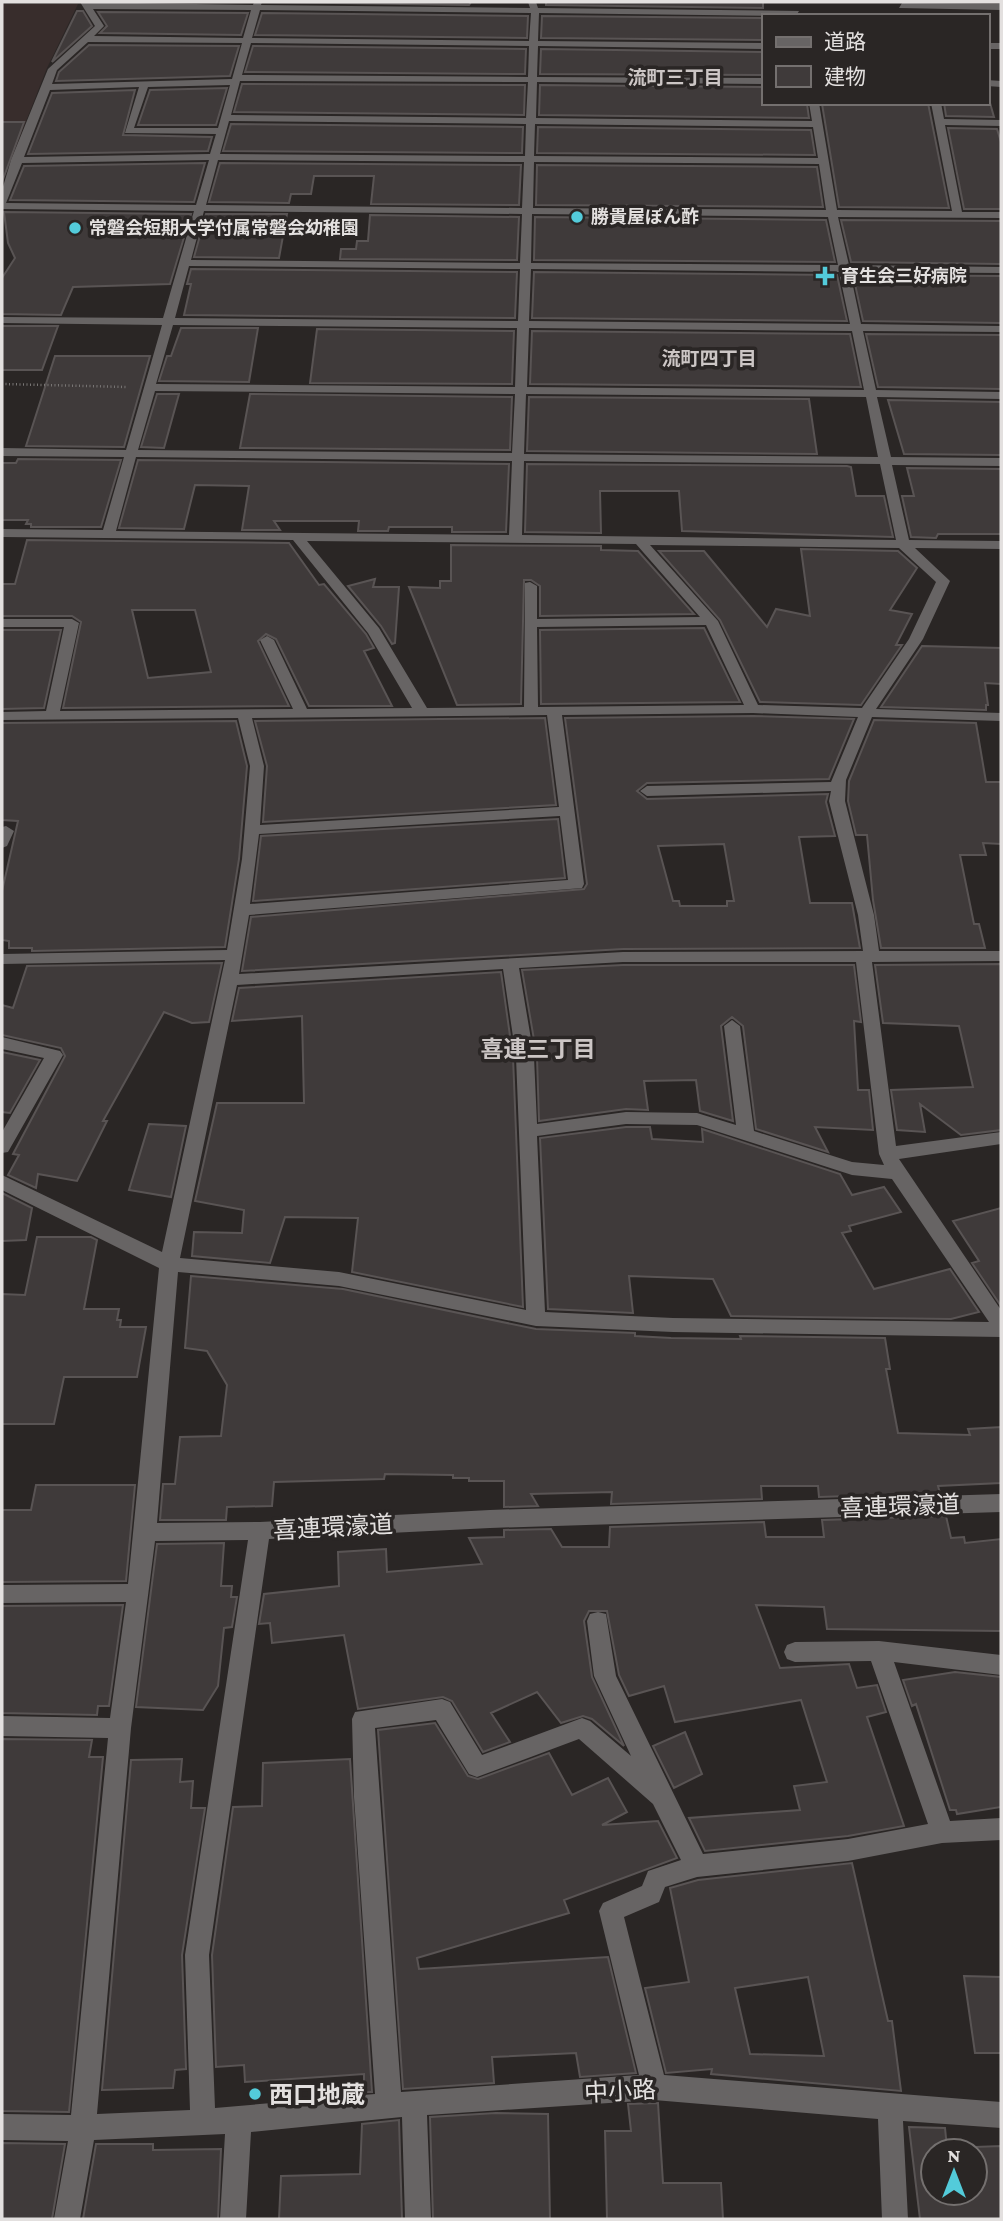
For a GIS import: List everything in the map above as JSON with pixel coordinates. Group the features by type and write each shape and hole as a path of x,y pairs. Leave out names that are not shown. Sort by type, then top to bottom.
{"street":[{"path":"360,2 372,9"},
{"path":"85,4 372,9 533,7 764,14"},
{"path":"85,4 100,26 54,69 16,160 2,204 1001,215"},
{"path":"107,535 258,5"},
{"path":"515,539 533,7"},
{"path":"902,8 1001,7"},
{"path":"88,39 762,46"},
{"path":"45,88 237,80 762,81"},
{"path":"145,83 128,131 223,131"},
{"path":"814,105 832,213 903,544 943,581 916,639 867,712 838,786 837,801 866,915 867,956 888,1154 897,1173 1001,1325"},
{"path":"936,105 958,215"},
{"path":"227,118 818,124"},
{"path":"940,122 1001,124"},
{"path":"16,160 216,157 824,161"},
{"path":"186,263 1001,270"},
{"path":"2,320 1001,329"},
{"path":"150,387 1001,395"},
{"path":"2,452 1001,462"},
{"path":"2,533 1001,545"},
{"path":"297,537 374,631 422,712"},
{"path":"640,541 711,621 753,709"},
{"path":"530,586 531,711"},
{"path":"531,623 711,621"},
{"path":"2,623 72,623 52,715"},
{"path":"267,640 302,713"},
{"path":"2,716 753,709 1001,717"},
{"path":"242,910 576,884 554,711"},
{"path":"67,2219 83,2128 120,1728 146,1532 169,1264 230,979 253,830 257,766 243,713"},
{"path":"647,791 838,786"},
{"path":"253,830 566,811"},
{"path":"2,959 234,955"},
{"path":"230,979 623,957 1001,956"},
{"path":"510,962 525,1057 536,1319"},
{"path":"732,1026 746,1135"},
{"path":"2,1043 54,1055 2,1147"},
{"path":"529,1131 626,1118 697,1119 852,1168 897,1173"},
{"path":"888,1154 1001,1138"},
{"path":"2,1182 169,1264 340,1279 536,1319 673,1325 1001,1330"},
{"name":"喜連環濠道","path":"203,2122 197,1955 260,1531 503,1518 1001,1503"},
{"path":"146,1532 260,1531"},
{"path":"2,1594 138,1593"},
{"path":"598,1621 605,1676 697,1866"},
{"path":"795,1652 879,1651 1001,1665"},
{"path":"879,1651 942,1832"},
{"path":"418,2219 366,1797 363,1719 442,1709 477,1767 582,1728 662,1797"},
{"path":"2,1726 120,1728"},
{"path":"654,2087 611,1911 651,1894 656,1879 697,1866 848,1850 942,1832 1001,1829"},
{"name":"中小路","path":"2,2127 83,2128 239,2120 654,2087 1001,2115"},
{"path":"890,2107 895,2219"},
{"path":"233,2219 239,2120"}],"path":[{"path":"2,384 150,387"}],"shaded area":[{"path":"2,4 78,4 47,68 2,182"}],"building":[{"path":"264,2 471,2 469,5"},
{"path":"546,2 763,2 763,8 546,5"},
{"path":"77,11 83,11 92,26 52,62"},
{"path":"98,12 248,13 241,35 100,33 107,26"},
{"path":"262,13 528,16 527,38 255,35"},
{"path":"542,16 762,18 762,40 541,38"},
{"path":"89,45 239,46 230,76 56,81 59,72"},
{"path":"253,46 526,49 525,74 245,72"},
{"path":"541,49 762,52 762,75 540,74"},
{"path":"242,84 525,85 524,115 234,112"},
{"path":"540,85 762,87 762,105 807,105 809,118 539,115"},
{"path":"227,88 216,125 138,125 150,90"},
{"path":"135,90 123,135 212,137 208,151 28,154 52,93"},
{"path":"990,103 994,117 946,116 944,105"},
{"path":"822,105 928,105 949,208 839,207"},
{"path":"2,122 24,122 2,182"},
{"path":"231,124 523,127 522,153 223,151"},
{"path":"538,127 811,130 815,155 537,153"},
{"path":"948,128 997,129 1001,142 1001,209 964,209"},
{"path":"205,163 194,202 10,200 24,166"},
{"path":"220,163 521,165 519,205 371,204 374,176 314,176 311,194 291,194 289,203 209,202"},
{"path":"537,165 817,167 823,207 536,205"},
{"path":"4,212 191,214 170,284 73,287 61,315 2,314 2,278 15,258 8,243"},
{"path":"206,214 287,214 279,258 194,257"},
{"path":"370,215 519,217 517,260 340,259 341,249 356,249 357,241 368,241"},
{"path":"535,217 826,220 835,262 534,260"},
{"path":"841,220 1001,221 1001,264 851,262"},
{"path":"191,269 517,272 515,318 184,315 191,284 187,284"},
{"path":"534,272 837,275 847,321 532,318"},
{"path":"853,275 1001,276 1001,323 863,321"},
{"path":"2,326 58,326 42,370 2,370"},
{"path":"181,328 258,328 249,382 159,381 167,356 171,356"},
{"path":"317,329 514,331 512,384 310,383"},
{"path":"532,331 850,334 861,387 530,384"},
{"path":"866,334 1001,335 1001,389 878,387"},
{"path":"55,356 150,356 124,447 26,446"},
{"path":"157,394 179,394 164,448 141,447"},
{"path":"250,394 512,397 510,450 240,448"},
{"path":"529,397 809,399 817,454 527,451"},
{"path":"888,400 1001,402 1001,455 904,454"},
{"path":"18,459 121,460 101,527 31,527 31,524 26,524 28,520 2,520 2,463 16,463"},
{"path":"138,460 509,464 506,532 452,532 452,527 389,527 388,531 358,531 359,521 274,521 280,530 242,530 249,486 195,485 184,529 119,528"},
{"path":"527,464 847,466 851,467 856,496 884,496 893,537 682,531 679,491 600,491 601,533 525,532"},
{"path":"907,468 1001,469 1001,534 911,537 902,496 914,496"},
{"path":"27,540 289,543 319,585 324,584 366,634 374,648 364,651 392,706 309,706 276,639 266,634 258,641 289,706 63,708 81,622 72,616 2,616 2,584 15,584","holes":["132,610 195,610 211,672 148,678"]},
{"path":"451,545 601,546 601,550 638,551 694,614 540,616 540,586 531,580 524,580 521,704 457,705 409,587 440,588 440,581 451,581"},
{"path":"801,549 898,551 917,568 890,610 912,614 896,645 902,645 861,705 760,702 720,620 659,551 704,551 767,627 776,609 810,616"},
{"path":"375,579 373,587 399,587 395,643 392,644 381,626 348,586"},
{"path":"704,628 740,702 541,704 540,630"},
{"path":"2,630 61,630 44,708 2,709"},
{"path":"922,646 1001,648 1001,684 985,683 988,705 986,710 881,707"},
{"path":"753,716 854,719 829,779 647,783 637,791 647,799 828,794 826,802 835,836 799,837 810,903 852,903 860,948 623,949 242,971 251,917 584,889 587,884 565,718","holes":["724,844 734,901 727,901 727,906 680,906 679,901 673,901 658,846"]},
{"path":"545,718 556,805 263,822 267,766 255,721"},
{"path":"874,720 976,723 986,782 1001,782 1001,844 983,843 986,855 960,855 974,924 979,924 985,948 881,948 867,835 856,835 848,801 849,781"},
{"path":"236,721 247,766 239,859 225,947 32,951 32,948 9,948 9,941 2,940 2,891 18,821 2,820 2,723"},
{"path":"558,819 565,878 253,901 261,836"},
{"path":"222,963 209,1022 192,1023 164,1012 103,1121 107,1121 77,1181 38,1174 36,1188 8,1175 19,1155 13,1154 65,1056 61,1048 2,1035 2,1005 13,1008 27,966"},
{"path":"1001,964 1001,1130 961,1135 920,1104 925,1132 897,1130 891,1090 973,1087 959,1026 883,1023 875,965"},
{"path":"623,965 854,965 861,1022 854,1021 858,1090 869,1090 873,1130 815,1127 828,1152 756,1129 743,1026 732,1017 721,1026 733,1121 700,1111 696,1080 644,1081 648,1110 626,1109 539,1121 537,1057 522,970"},
{"path":"501,972 513,1057 523,1307 352,1272 358,1218 285,1217 270,1263 192,1256 194,1232 242,1233 244,1210 195,1201 217,1103 304,1103 302,1016 232,1021 239,988"},
{"path":"2,1052 40,1060 10,1113 2,1112"},
{"path":"149,1124 186,1126 171,1197 129,1190"},
{"path":"626,1127 650,1127 652,1139 703,1142 702,1129 840,1174 852,1195 884,1187 901,1212 849,1226 851,1231 842,1233 874,1289 950,1269 979,1312 951,1319 731,1316 713,1279 629,1276 633,1313 548,1309 540,1138"},
{"path":"2,1193 32,1208 26,1240 2,1241"},
{"path":"1001,1208 1001,1306 972,1263 979,1261 953,1221"},
{"path":"37,1237 91,1237 97,1240 84,1309 119,1309 117,1320 121,1320 120,1327 146,1327 137,1377 64,1377 54,1424 2,1424 2,1294 25,1295"},
{"path":"191,1276 343,1289 536,1329 635,1333 635,1336 671,1338 885,1338 890,1369 886,1369 898,1433 970,1435 968,1429 1001,1427 1001,1483 938,1486 940,1493 819,1497 818,1486 761,1486 762,1499 611,1504 612,1492 531,1494 538,1506 504,1507 504,1481 469,1481 469,1478 453,1478 453,1475 385,1474 384,1479 274,1482 272,1506 227,1507 226,1520 160,1520 163,1484 175,1484 180,1437 221,1436 227,1385 207,1351 185,1348"},
{"path":"36,1485 135,1485 126,1581 2,1582 2,1510 31,1510"},
{"path":"946,1516 951,1538 964,1537 965,1543 1001,1539 1001,1631 827,1629 824,1607 756,1605 780,1668 849,1664 857,1688 877,1685 886,1712 867,1717 904,1826 848,1836 705,1851 689,1818 800,1810 794,1786 827,1782 801,1700 675,1722 664,1686 629,1696 619,1675 607,1611 589,1611 584,1621 592,1677 624,1746 592,1719 583,1716 561,1723 537,1692 491,1713 510,1742 483,1752 452,1701 443,1697 358,1709 344,1635 272,1643 270,1623 259,1624 264,1594 339,1586 338,1552 386,1549 387,1572 482,1564 469,1538 504,1537 504,1530 551,1529 562,1547 609,1547 610,1527 764,1522 766,1537 824,1537 822,1520"},
{"path":"224,1543 221,1586 232,1586 231,1597 237,1597 232,1627 224,1628 218,1686 203,1710 136,1707 157,1544"},
{"path":"123,1605 109,1706 98,1706 97,1715 2,1713 2,1606"},
{"path":"955,1672 1001,1677 1001,1807 957,1814 956,1810 950,1810 916,1704 912,1706 903,1680"},
{"path":"435,1723 468,1776 478,1779 549,1753 572,1795 608,1778 627,1812 602,1825 658,1821 677,1858 564,1900 569,1913 417,1958 419,1969 608,1957 636,2073 580,2077 576,2053 492,2057 494,2083 403,2089 378,1730"},
{"path":"685,1732 702,1774 674,1788 653,1746"},
{"path":"2,1739 92,1740 89,1757 103,1757 69,2112 2,2111"},
{"path":"182,1759 180,1782 193,1781 191,1808 205,1808 182,1955 186,2069 175,2070 173,2088 102,2090 131,1760"},
{"path":"350,1759 372,2092 364,2092 364,2074 245,2082 244,2065 216,2067 212,1955 233,1807 262,1806 263,1763"},
{"path":"852,1863 888,2021 892,2021 901,2091 711,2074 712,2069 666,2073 645,1988 689,1982 670,1888 698,1880","holes":["808,1977 824,2056 750,2054 735,1988"]},
{"path":"964,1976 1001,1977 1001,2053 975,2053"},
{"path":"658,2103 663,2183 721,2183 723,2219 607,2219 605,2131 631,2131 628,2104"},
{"path":"496,2113 548,2114 550,2219 433,2219 430,2117"},
{"path":"399,2120 402,2219 279,2219 281,2176 360,2174 362,2124"},
{"path":"909,2127 945,2128 946,2137 919,2137 919,2207 989,2207 989,2146 1001,2146 1001,2219 920,2219"},
{"path":"2,2143 65,2144 52,2219 2,2219"},
{"path":"96,2144 153,2144 153,2150 221,2149 218,2219 83,2219"}],"place":[{"name":"勝貴屋ぽん酢","path":"577,217"},
{"name":"常磐会短期大学付属常磐会幼稚園","path":"75,228"},
{"name":"育生会三好病院","path":"825,276"},
{"name":"西口地蔵","path":"255,2094"}],"district":[{"name":"流町三丁目","path":"675,77"},
{"name":"流町四丁目","path":"709,358"},
{"name":"喜連三丁目","path":"538,1049"}]}
